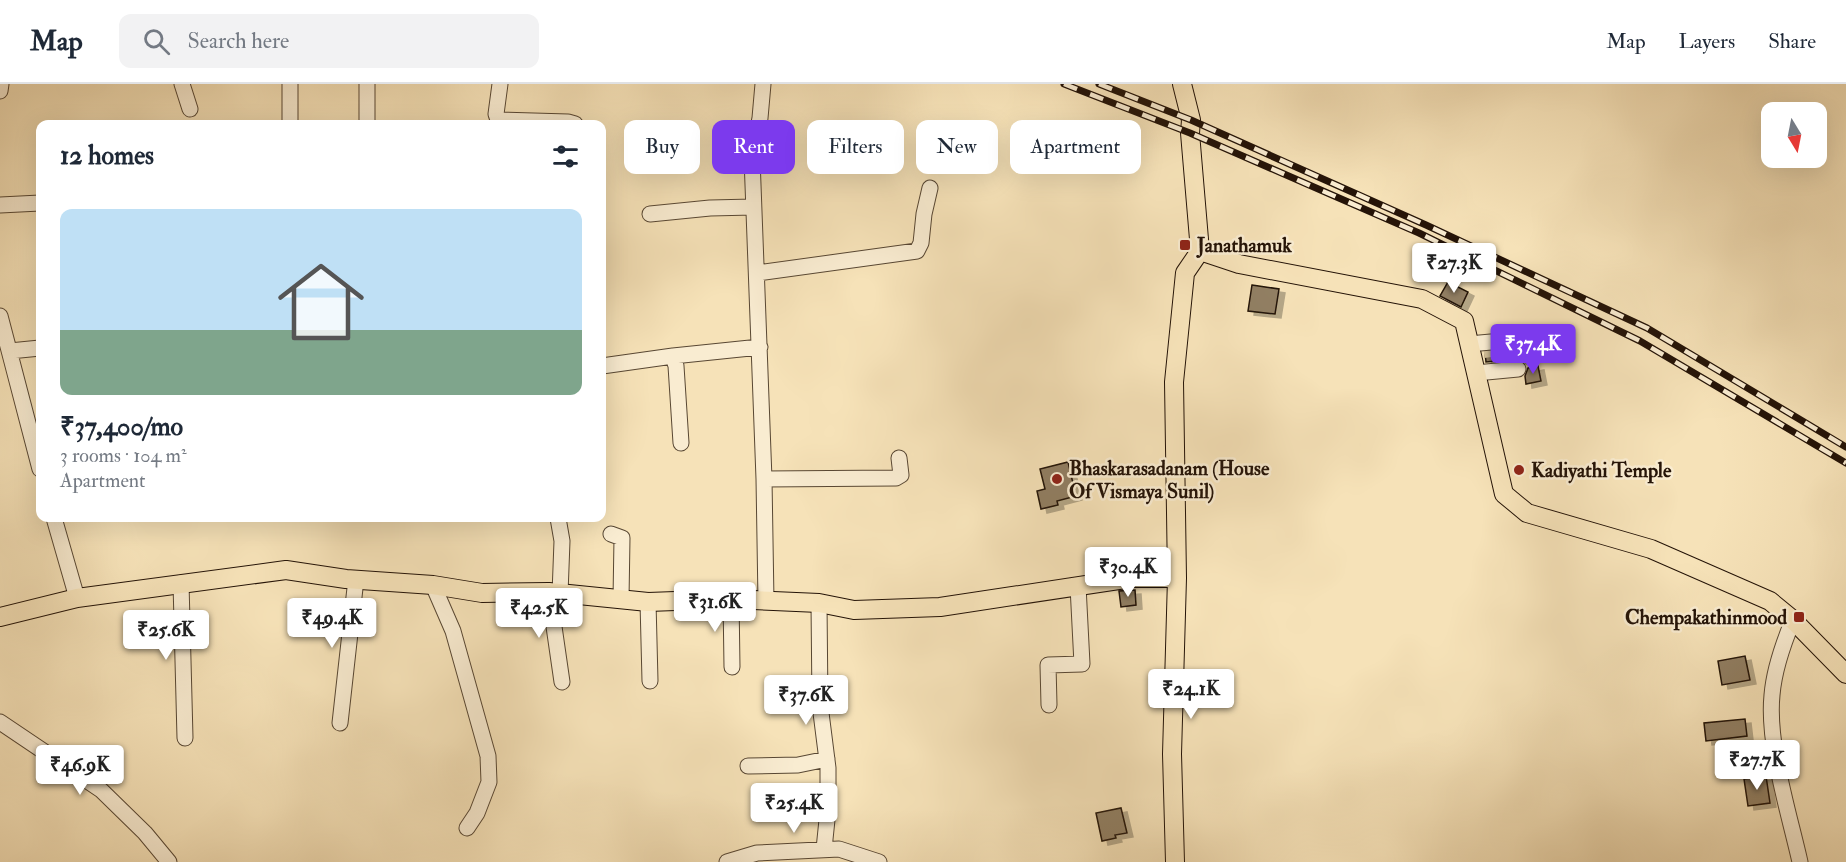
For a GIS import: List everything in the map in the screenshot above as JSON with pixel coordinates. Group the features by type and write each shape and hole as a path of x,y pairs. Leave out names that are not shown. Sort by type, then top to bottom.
{"main road":[{"path":"1175,862 1172,754 1177,578 1174,382 1185,273 1200,251 1190,133 1191,120 1182,84"},
{"path":"1200,251 1239,264 1422,299 1464,321 1504,494 1527,513 1652,549 1770,602 1793,620 1846,674"},
{"path":"0,617 77,598 286,570 346,579 433,585 482,593 555,593 648,602 731,599 819,603 854,610 940,608 1132,578 1177,578"}],"street":[{"path":"0,91 1,84"},
{"path":"182,84 190,110"},
{"path":"290,84 290,120"},
{"path":"367,84 367,120"},
{"path":"500,84 496,118 501,120"},
{"path":"763,84 760,118 752,158 760,347 766,601"},
{"path":"757,273 917,251 921,243 930,188"},
{"path":"0,205 36,203"},
{"path":"650,214 710,208 753,207"},
{"path":"0,316 36,449"},
{"path":"1469,344 1513,340"},
{"path":"606,365 760,347"},
{"path":"10,351 36,348"},
{"path":"673,356 676,366 681,443"},
{"path":"1476,373 1518,369"},
{"path":"764,479 896,478 901,475 899,458"},
{"path":"55,522 77,598"},
{"path":"559,522 562,541 555,593 562,682"},
{"path":"611,534 622,538 621,598"},
{"path":"340,723 356,579"},
{"path":"181,583 185,738"},
{"path":"433,585 453,631 488,756 489,782 477,813 467,828"},
{"path":"1049,705 1048,665 1082,664 1078,586"},
{"path":"731,599 732,667"},
{"path":"648,602 650,681"},
{"path":"819,603 820,705 826,759 828,810 824,849"},
{"path":"1793,620 1777,666 1771,706 1774,744 1800,862"},
{"path":"0,722 101,790 145,833 169,862"},
{"path":"748,766 798,765 826,759"},
{"path":"727,862 757,853 839,849 876,862"}],"building":[{"path":"1448,282 1468,292 1461,307 1440,296"},
{"path":"1252,285 1279,289 1275,314 1248,311"},
{"path":"1522,343 1524,361 1517,359 1486,362 1485,352 1514,350"},
{"path":"1538,366 1541,381 1526,384 1525,376 1528,368"},
{"name":"Bhaskarasadanam (House Of Vismaya Sunil)","path":"1068,462 1076,496 1057,501 1058,505 1041,509 1037,491 1045,489 1040,469"},
{"path":"1135,590 1136,605 1121,607 1119,591"},
{"path":"1745,656 1750,680 1722,685 1718,661"},
{"path":"1745,719 1747,736 1706,741 1704,723"},
{"path":"1766,776 1770,803 1748,806 1744,779"},
{"path":"1121,808 1127,833 1102,841 1096,813"}],"tunnel":[{"path":"1513,340 1518,369"},
{"path":"1502,341 1506,370"},
{"path":"1490,342 1494,371"}],"railway":[{"path":"1064,84 1190,133 1419,233 1640,341 1846,463"},
{"path":"1099,84 1191,120 1426,225 1647,328 1846,447"}],"place":[{"name":"Janathamuk","path":"1185,245"},
{"name":"Kadiyathi Temple","path":"1519,470"},
{"name":"Bhaskarasadanam (House Of Vismaya Sunil)","path":"1057,479"},
{"name":"Chempakathinmood","path":"1799,617"}]}
